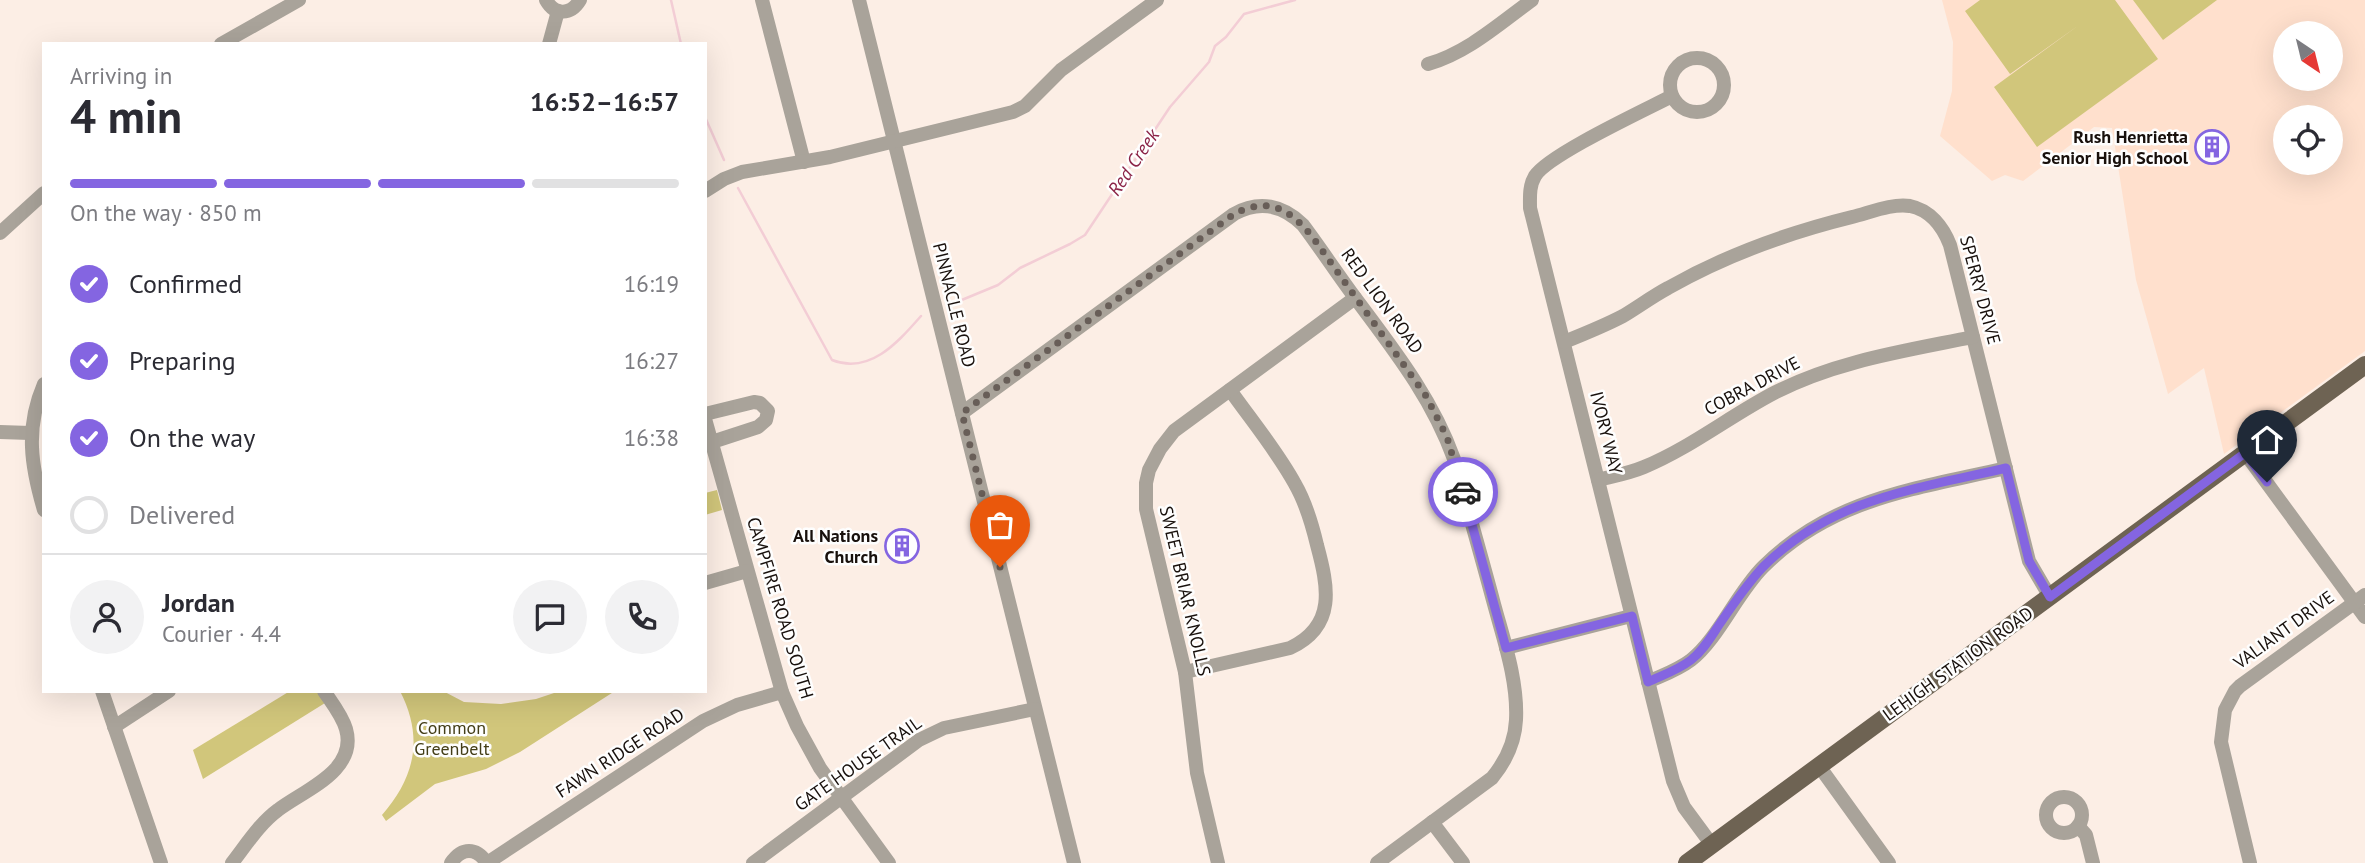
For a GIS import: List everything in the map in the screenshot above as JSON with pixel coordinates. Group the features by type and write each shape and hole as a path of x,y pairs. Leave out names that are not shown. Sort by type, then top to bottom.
{"main road":[{"name":"LEHIGH STATION ROAD","path":"1687,863 2365,365"}],"street":[{"path":"225,42 299,0"},
{"path":"546,0 558,11 570,11 580,0"},
{"path":"762,0 804,162"},
{"name":"PINNACLE ROAD","path":"859,0 932,303 1074,863"},
{"path":"707,190 741,172 804,162 894,142 991,118 1025,106 1061,70 1157,0"},
{"path":"1428,64 1447,59 1461,51 1532,0"},
{"path":"550,42 558,11"},
{"name":"IVORY WAY","path":"1672,96 1554,159 1536,174 1531,184 1530,208 1677,791 1688,813 1712,845"},
{"path":"0,233 42,195"},
{"name":"SPERRY DRIVE","path":"1564,342 1605,325 1667,288 1743,251 1822,224 1901,206 1925,212 1947,236 2029,561 2050,597"},
{"name":"RED LION ROAD","path":"962,413 1234,214 1251,207 1278,208 1297,219 1411,373 1447,437 1506,648 1516,698 1516,727 1510,748 1506,759 1492,778 1377,863"},
{"name":"SWEET BRIAR KNOLLS","path":"1218,863 1197,773 1185,672 1148,522 1144,496 1146,483 1154,458 1167,439 1356,298"},
{"name":"COBRA DRIVE","path":"1598,480 1629,473 1662,459 1774,393 1812,376 1879,356 1973,337"},
{"path":"1185,672 1290,648 1300,643 1317,627 1326,603 1325,574 1303,499 1281,462 1230,390"},
{"path":"42,391 30,433 32,461 42,502"},
{"name":"CAMPFIRE ROAD SOUTH","path":"707,426 782,692 808,747 841,799 889,863"},
{"path":"0,432 30,433"},
{"path":"2245,453 2360,598 2365,617"},
{"path":"1648,682 1693,659 1763,567 1802,534 1826,519 1872,499 2006,468"},
{"path":"707,582 747,571"},
{"name":"VALIANT DRIVE","path":"2250,863 2221,742 2225,710 2240,686 2360,598"},
{"path":"1506,648 1632,616"},
{"name":"FAWN RIDGE ROAD","path":"451,863 459,853 468,849 476,851 487,863 703,721 737,705 782,692"},
{"path":"103,693 161,863"},
{"path":"114,727 166,693"},
{"path":"232,863 275,811 330,775 341,762 347,747 347,730 325,693"},
{"name":"GATE HOUSE TRAIL","path":"753,863 904,750 932,733 1035,709"},
{"path":"1819,766 1889,863"},
{"path":"1432,822 1463,863"},
{"path":"2078,826 2086,835 2093,863"}],"shaded area":[{"path":"1942,0 2365,0 2365,351 2224,454 2204,368 2168,394 2136,280 2112,128 2094,127 2023,181 2005,175 1992,181 1940,136 1952,91 1953,42"}],"green space":[{"path":"1980,0 2115,0 2158,59 2037,147 1994,87 2079,25 2010,74 1965,11"},
{"path":"2133,0 2217,0 2163,40"},
{"path":"717,490 722,510 707,514 707,492"},
{"path":"287,693 318,693 325,703 203,779 193,750"},
{"name":"Common Greenbelt","path":"401,693 447,693 464,702 501,704 536,699 554,693 612,693 520,752 486,769 435,784 386,821 382,815 402,786 412,756 414,741"}],"waterway":[{"name":"Red Creek","path":"671,0 681,42"},
{"name":"Red Creek","path":"952,304 998,285 1020,268 1085,235 1170,107 1209,62 1215,46 1226,37 1244,14 1295,0"},
{"name":"Red Creek","path":"707,122 724,160"},
{"name":"Red Creek","path":"738,188 832,360 846,363 871,360 893,345 921,316"}],"way so far":[{"path":"1000,567 962,413 1234,214 1251,207 1270,206 1285,210 1303,225 1314,239 1426,396 1447,437 1463,492"}],"place":[{"name":"Rush Henrietta Senior High School","path":"2212,147"},
{"name":"All Nations Church","path":"902,546"}],"route":[{"path":"1463,492 1506,648 1632,616 1648,682 1693,659 1748,584 1763,567 1802,534 1826,519 1872,499 2006,468 2029,561 2050,597 2245,453 2267,482"}]}
